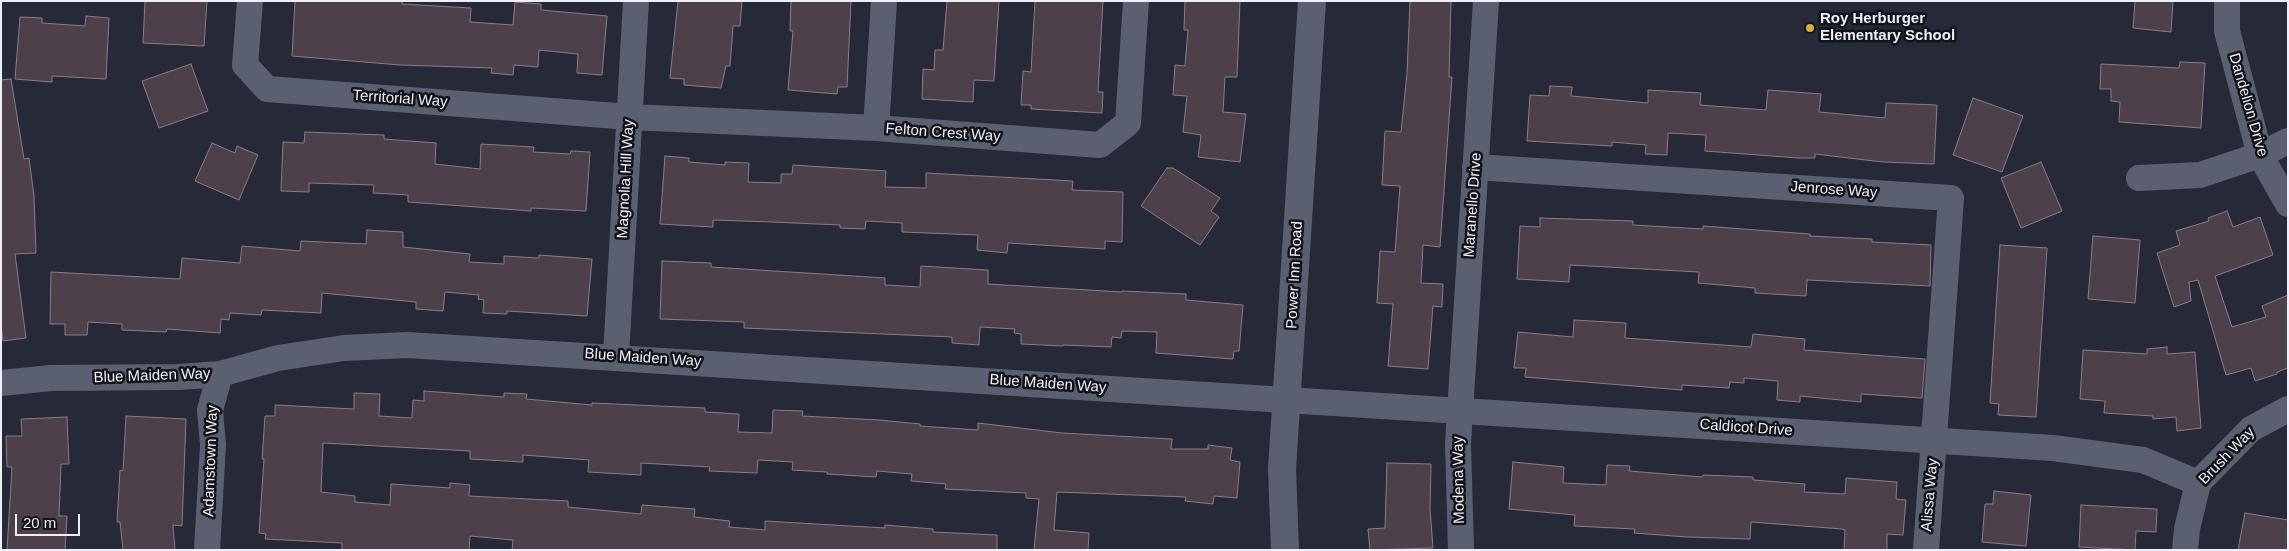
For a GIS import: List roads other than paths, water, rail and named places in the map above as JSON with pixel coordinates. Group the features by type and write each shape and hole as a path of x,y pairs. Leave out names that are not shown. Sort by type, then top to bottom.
{"main road":[{"name":"Power Inn Road","path":"1285,550 1282,469 1288,399 1312,1"}],"street":[{"name":"Territorial Way","path":"250,1 245,65 267,89 630,117"},
{"name":"Magnolia Hill Way","path":"616,356 636,1"},
{"path":"876,128 884,1"},
{"name":"Felton Crest Way","path":"630,117 876,128 1100,145 1128,123 1136,1"},
{"name":"Maranello Drive","path":"1460,409 1486,1"},
{"name":"Dandelion Drive","path":"2227,1 2227,31 2260,155 2288,204"},
{"path":"2139,178 2200,175 2260,155 2288,141"},
{"name":"Jenrose Way","path":"1475,167 1950,198 1934,440"},
{"name":"Blue Maiden Way","path":"1,383 51,378 179,377 220,374 278,358 344,348 407,345 616,356 1288,399"},
{"name":"Adamstown Way","path":"207,550 213,445 210,410 220,374"},
{"name":"Caldicot Drive","path":"1288,399 2053,448 2144,460 2198,483"},
{"name":"Modena Way","path":"1460,409 1458,444 1461,550"},
{"name":"Brush Way","path":"2185,550 2187,529 2198,483 2251,429 2288,409"},
{"name":"Alissa Way","path":"1926,550 1934,440"}],"place":[{"name":"Roy Herburger Elementary School","path":"1810,28"}]}
